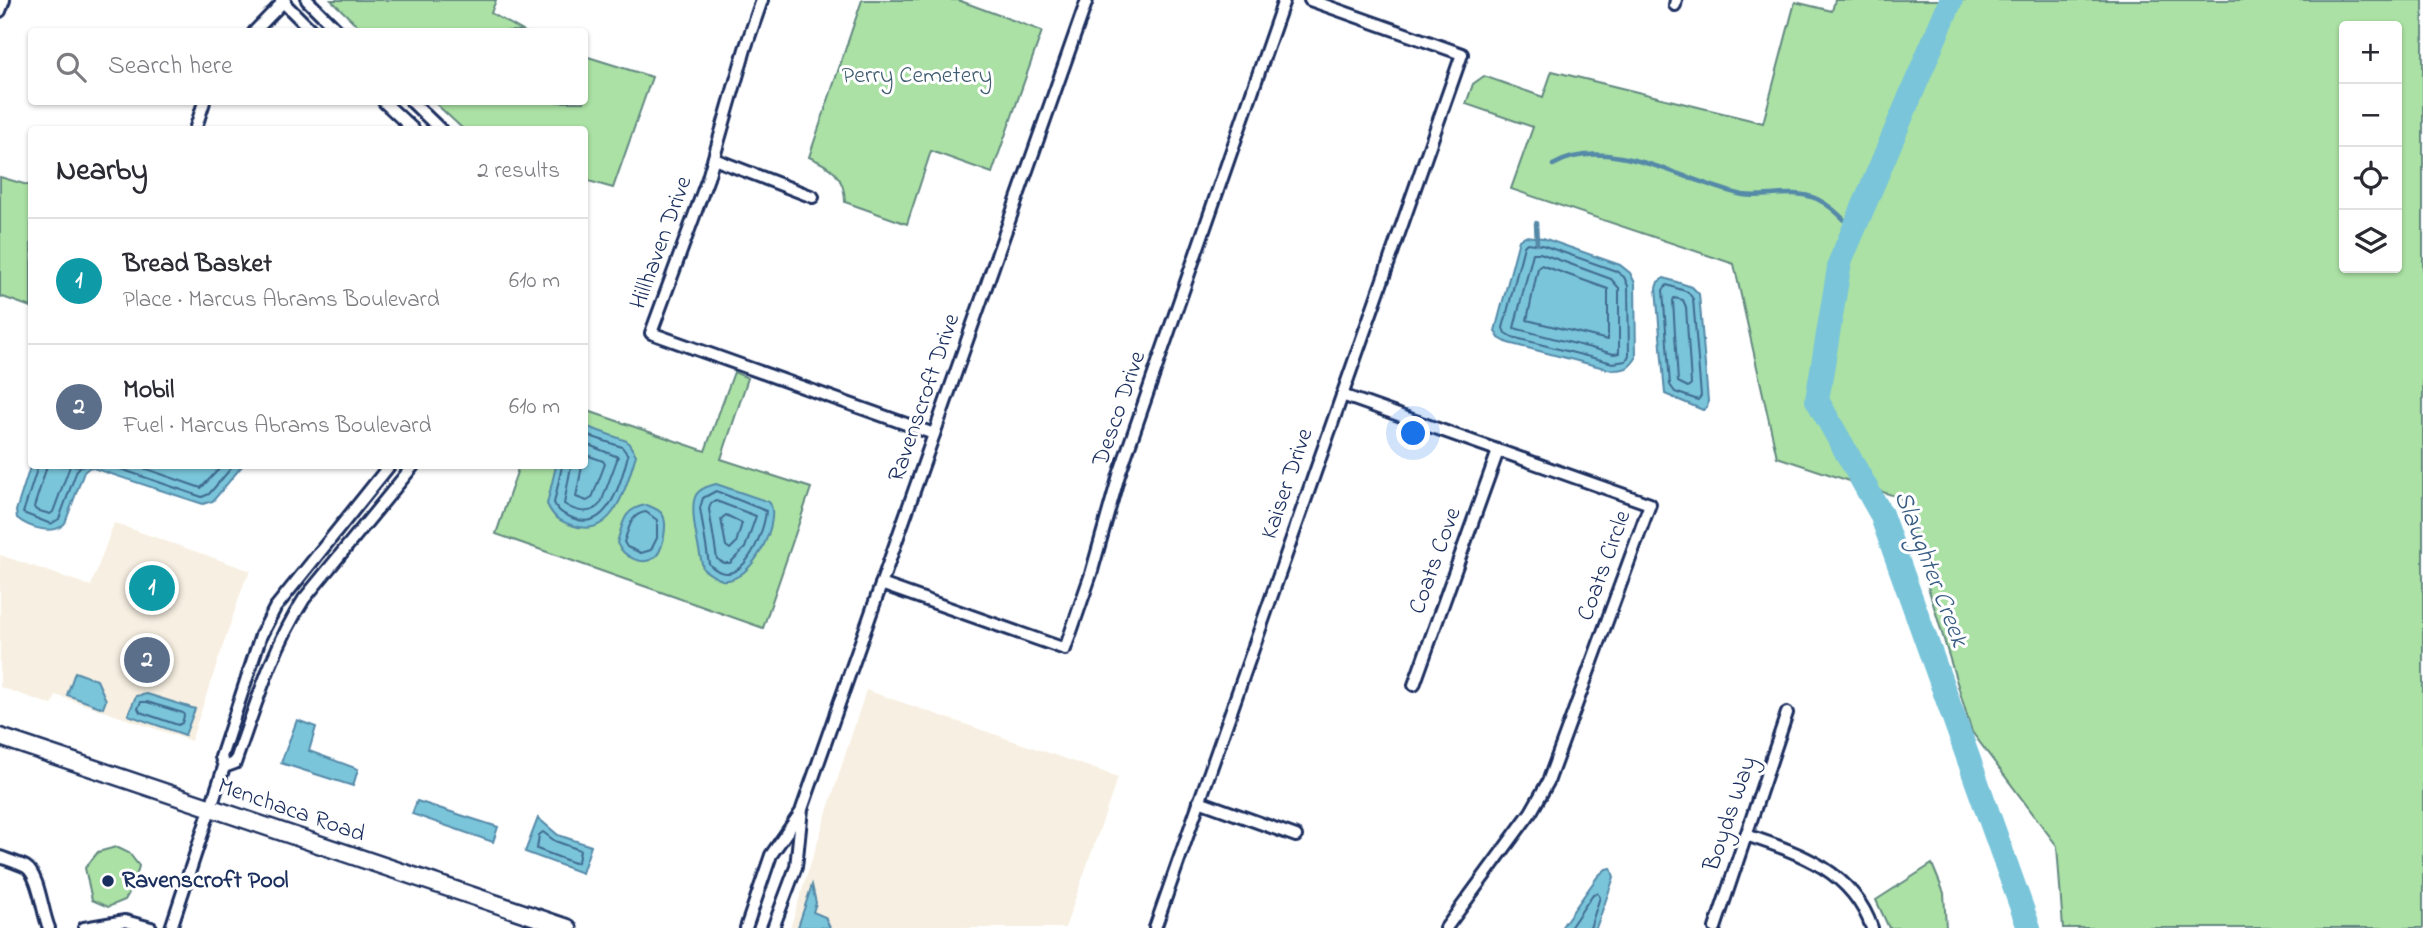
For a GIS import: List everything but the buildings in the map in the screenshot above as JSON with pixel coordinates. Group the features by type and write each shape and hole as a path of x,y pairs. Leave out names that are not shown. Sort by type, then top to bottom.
{"main road":[{"name":"Menchaca Road","path":"0,737 568,928"}],"street":[{"path":"0,11 4,0"},
{"path":"307,0 335,28"},
{"name":"Hillhaven Drive","path":"762,0 741,62 714,159 651,333 934,434"},
{"name":"Ravenscroft Drive","path":"774,928 796,867 802,810 1087,0"},
{"name":"Desco Drive","path":"881,584 1065,649 1091,574 1123,462 1284,0"},
{"name":"Kaiser Drive","path":"1155,928 1462,54 1310,0"},
{"path":"258,28 283,1 309,28"},
{"path":"196,126 203,105"},
{"path":"387,105 410,126"},
{"path":"415,105 437,126"},
{"path":"714,159 813,197"},
{"name":"Coats Circle","path":"1342,395 1650,503 1548,782 1531,812 1446,928"},
{"name":"Coats Cove","path":"1414,685 1498,451"},
{"path":"171,928 224,767 221,757 261,635 275,608 387,469"},
{"path":"224,767 235,763 278,646 290,621 304,599 411,469"},
{"name":"Boyds Way","path":"1715,928 1787,713"},
{"path":"1199,801 1296,836"},
{"name":"Ravenscroft Drive","path":"746,928 771,855 802,810"},
{"path":"1746,835 1797,853 1827,868 1852,891 1872,928"},
{"path":"0,857 24,866 35,876 42,911 49,928"},
{"path":"84,928 125,921 151,928"}],"shaded area":[{"path":"114,523 251,571 244,583 191,741 56,695 52,705 0,687 0,555 91,586"},
{"path":"866,690 1118,777 1065,928 790,928"}],"green space":[{"path":"331,0 496,0 491,13 518,28 360,28"},
{"name":"Perry Cemetery","path":"862,0 958,0 1042,31 992,173 931,151 907,224 845,202 842,185 835,173 809,157"},
{"path":"1835,0 2423,0 2423,928 2063,928 2057,846 1972,732 1901,498 1777,457 1734,264 1511,189 1533,127 1466,104 1473,84 1484,76 1543,97 1552,71 1763,123 1795,2 1832,11"},
{"path":"588,57 652,77 613,188 588,181 588,126 460,126 437,105 588,105"},
{"path":"0,177 28,185 28,306 0,296"},
{"path":"734,372 748,378 721,459 811,488 763,628 496,534 518,469 588,469 588,411 705,451"},
{"path":"116,847 129,853 139,866 134,884 125,900 108,907 92,900 85,868 98,852"},
{"path":"1932,864 1944,893 1946,928 1889,928 1876,900"}],"water":[{"path":"1525,236 1543,238 1620,265 1630,273 1635,283 1636,358 1629,367 1612,370 1508,343 1499,338 1495,331 1519,240"},
{"path":"1664,278 1692,287 1699,294 1708,401 1703,410 1665,394 1656,288 1658,282"},
{"path":"588,427 627,441 636,455 622,495 608,518 598,525 586,528 571,525 559,520 547,504 555,469 588,469"},
{"path":"29,469 88,469 61,527 49,530 28,525 17,518 16,511"},
{"path":"96,469 240,469 213,501 203,504"},
{"path":"716,484 769,502 772,510 768,535 754,561 744,572 722,580 703,569 693,510 696,495 702,489"},
{"path":"647,505 663,515 665,532 657,555 652,559 640,561 628,556 617,543 625,518 633,509"},
{"path":"75,672 97,680 106,700 103,708 67,695"},
{"path":"147,694 195,709 185,735 128,715 136,696"},
{"path":"297,720 316,727 309,751 358,769 353,786 281,763"},
{"path":"417,801 498,827 493,842 412,814"},
{"path":"538,818 558,835 591,846 582,873 525,852"},
{"path":"1611,868 1614,877 1596,928 1561,928 1598,876"},
{"path":"812,885 816,903 813,912 825,917 830,928 798,927"}],"waterway":[{"name":"Slaughter Creek","path":"1951,0 1840,262 1817,400 1881,514 2029,928"},
{"path":"1553,165 1574,157 1598,154 1648,164 1743,195 1808,196 1837,212 1854,229"},
{"path":"1536,223 1537,243"}],"place":[{"name":"Bread Basket","path":"152,588"},
{"name":"Mobil","path":"147,660"},
{"name":"Ravenscroft Pool","path":"108,881"}]}
